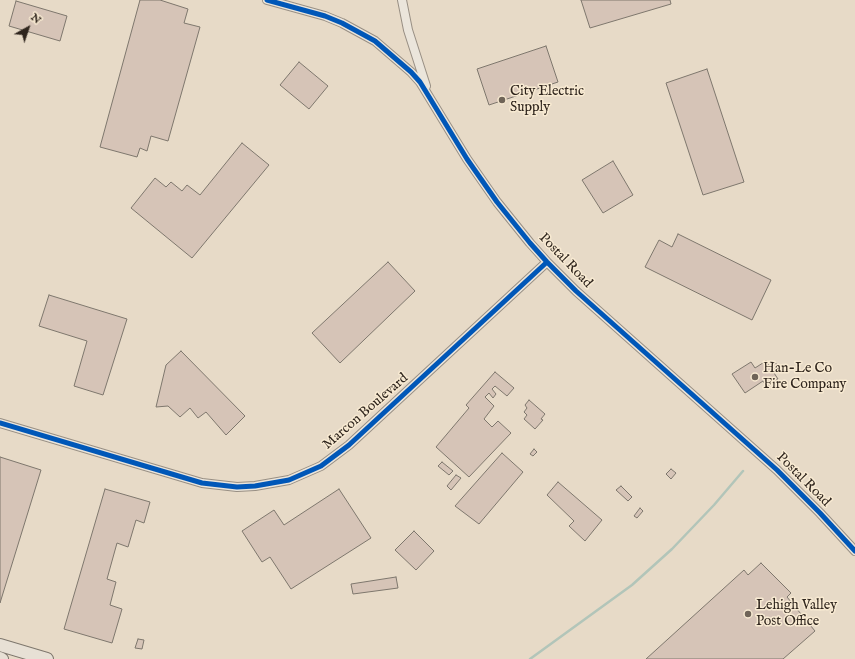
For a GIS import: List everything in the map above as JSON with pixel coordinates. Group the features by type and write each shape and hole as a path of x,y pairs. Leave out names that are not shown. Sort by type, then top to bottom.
{"highway":[{"path":"0,645 47,659"}],"street":[{"name":"Postal Road","path":"267,0 325,16 359,31 375,41 411,72 430,96 467,159 485,186 547,262 592,305 777,470 855,551"},
{"path":"402,0 408,30 418,64 430,96"},
{"name":"Marcon Boulevard","path":"0,423 202,483 220,486 243,487 272,484 289,480 321,466 349,446 547,262"}],"building":[{"path":"140,0 160,0 188,9 184,23 200,27 168,141 151,136 147,151 140,148 137,157 100,147"},
{"path":"581,0 670,0 671,4 590,28"},
{"path":"16,1 67,16 60,41 9,26"},
{"path":"546,46 558,82 489,105 477,69"},
{"path":"299,62 328,86 309,109 280,85"},
{"path":"707,69 744,182 703,195 666,83"},
{"path":"242,143 269,165 192,258 131,208 155,178 166,187 171,182 182,191 187,185 200,195"},
{"path":"613,161 633,195 603,213 582,180"},
{"path":"678,234 771,280 752,320 645,267 659,240 672,247"},
{"path":"388,262 415,291 340,363 312,333"},
{"path":"49,295 127,319 103,395 74,386 87,341 39,326"},
{"path":"181,351 245,416 226,435 206,412 198,418 190,408 180,417 168,406 156,407 166,365"},
{"name":"Han-Le Co Fire Company","path":"766,361 778,379 767,387 763,381 745,393 732,374 751,362 755,368"},
{"path":"775,362 778,367 775,369 772,364"},
{"path":"495,372 514,388 507,396 495,386 492,389 496,394 493,398 489,393 485,397 494,406 484,419 492,427 498,421 511,433 469,477 436,447 469,408 466,405"},
{"path":"529,400 545,414 541,419 543,420 535,429 524,419 527,415 524,412 527,408 525,405"},
{"path":"534,449 537,452 533,456 530,454"},
{"path":"502,453 523,472 479,524 455,506"},
{"path":"0,457 41,470 0,603"},
{"path":"442,462 453,471 449,475 438,466"},
{"path":"671,469 676,473 671,479 666,474"},
{"path":"456,475 461,478 451,490 447,486"},
{"path":"558,482 602,520 585,541 569,526 574,521 547,495"},
{"path":"621,486 632,497 628,501 616,490"},
{"path":"105,489 150,502 144,523 136,520 128,547 117,543 107,579 116,582 110,605 122,609 112,643 64,629"},
{"path":"339,489 371,538 291,589 270,557 262,562 242,531 274,510 284,525"},
{"path":"640,508 643,511 637,518 634,516"},
{"path":"414,531 434,551 416,570 395,550"},
{"name":"Lehigh Valley Post Office","path":"761,563 791,593 787,597 815,631 783,659 646,659 744,570 748,575"},
{"path":"396,577 398,588 353,594 351,584"},
{"path":"138,639 144,640 142,649 135,648"}],"waterway":[{"path":"530,659 632,585 672,549 714,505 743,471"}],"cycle path":[{"path":"267,0 325,16 342,23 375,41 411,72 420,82 467,159 497,202 547,262 576,291 777,470 855,551"},
{"path":"0,423 202,483 237,487 255,486 289,480 321,466 349,445 547,262"}],"place":[{"name":"City Electric Supply","path":"502,100"},
{"name":"Han-Le Co Fire Company","path":"755,377"},
{"name":"Lehigh Valley Post Office","path":"748,614"}]}
